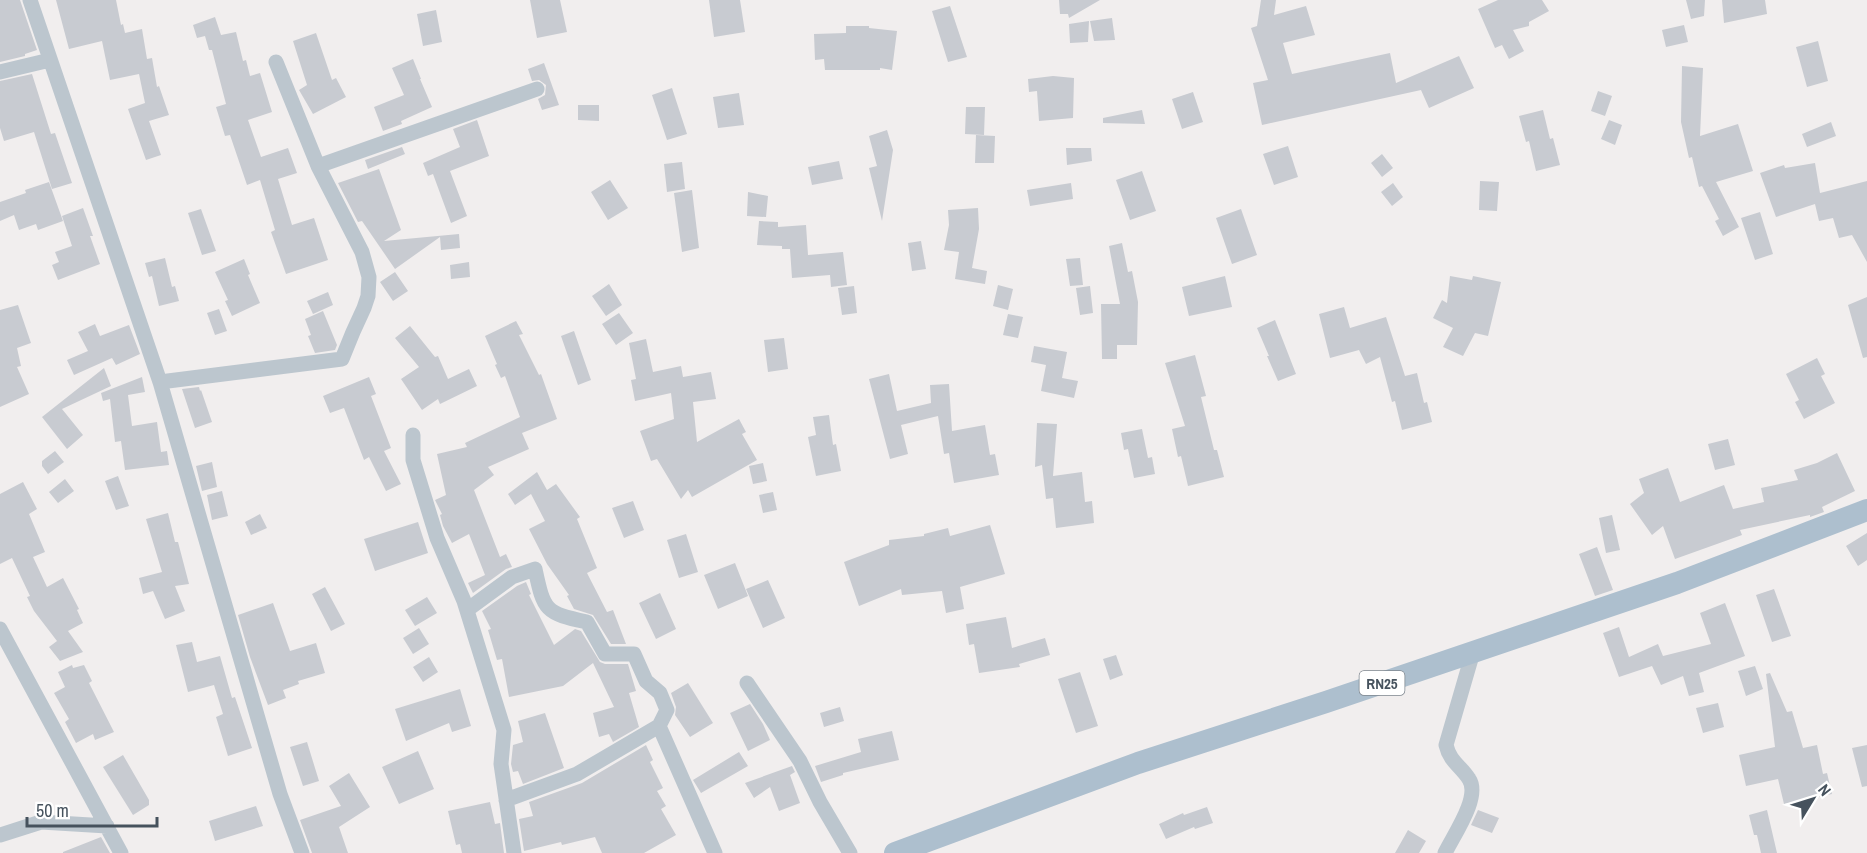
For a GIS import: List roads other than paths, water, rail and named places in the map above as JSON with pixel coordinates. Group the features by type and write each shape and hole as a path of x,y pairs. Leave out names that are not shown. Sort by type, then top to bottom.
{"main road":[{"name":"RN25","path":"895,853 1138,763 1677,583 1867,510"}],"street":[{"path":"30,0 160,382 280,794 302,853"},
{"path":"0,72 50,60"},
{"path":"160,382 342,360 364,308 368,296 369,277 362,252 318,166 276,62"},
{"path":"318,166 537,89"},
{"path":"413,435 413,459 437,538 466,610 504,730 501,764 514,853"},
{"path":"466,610 512,577 535,570 542,601 556,614 587,622 605,654 634,654 646,681 660,693 667,710 659,726 577,774 506,800"},
{"path":"0,628 121,853"},
{"path":"1445,853 1472,796 1473,785 1448,754 1446,745 1473,652"},
{"path":"747,683 801,761 820,802 850,853"},
{"path":"659,726 715,853"},
{"path":"0,835 41,822 107,826"}]}
